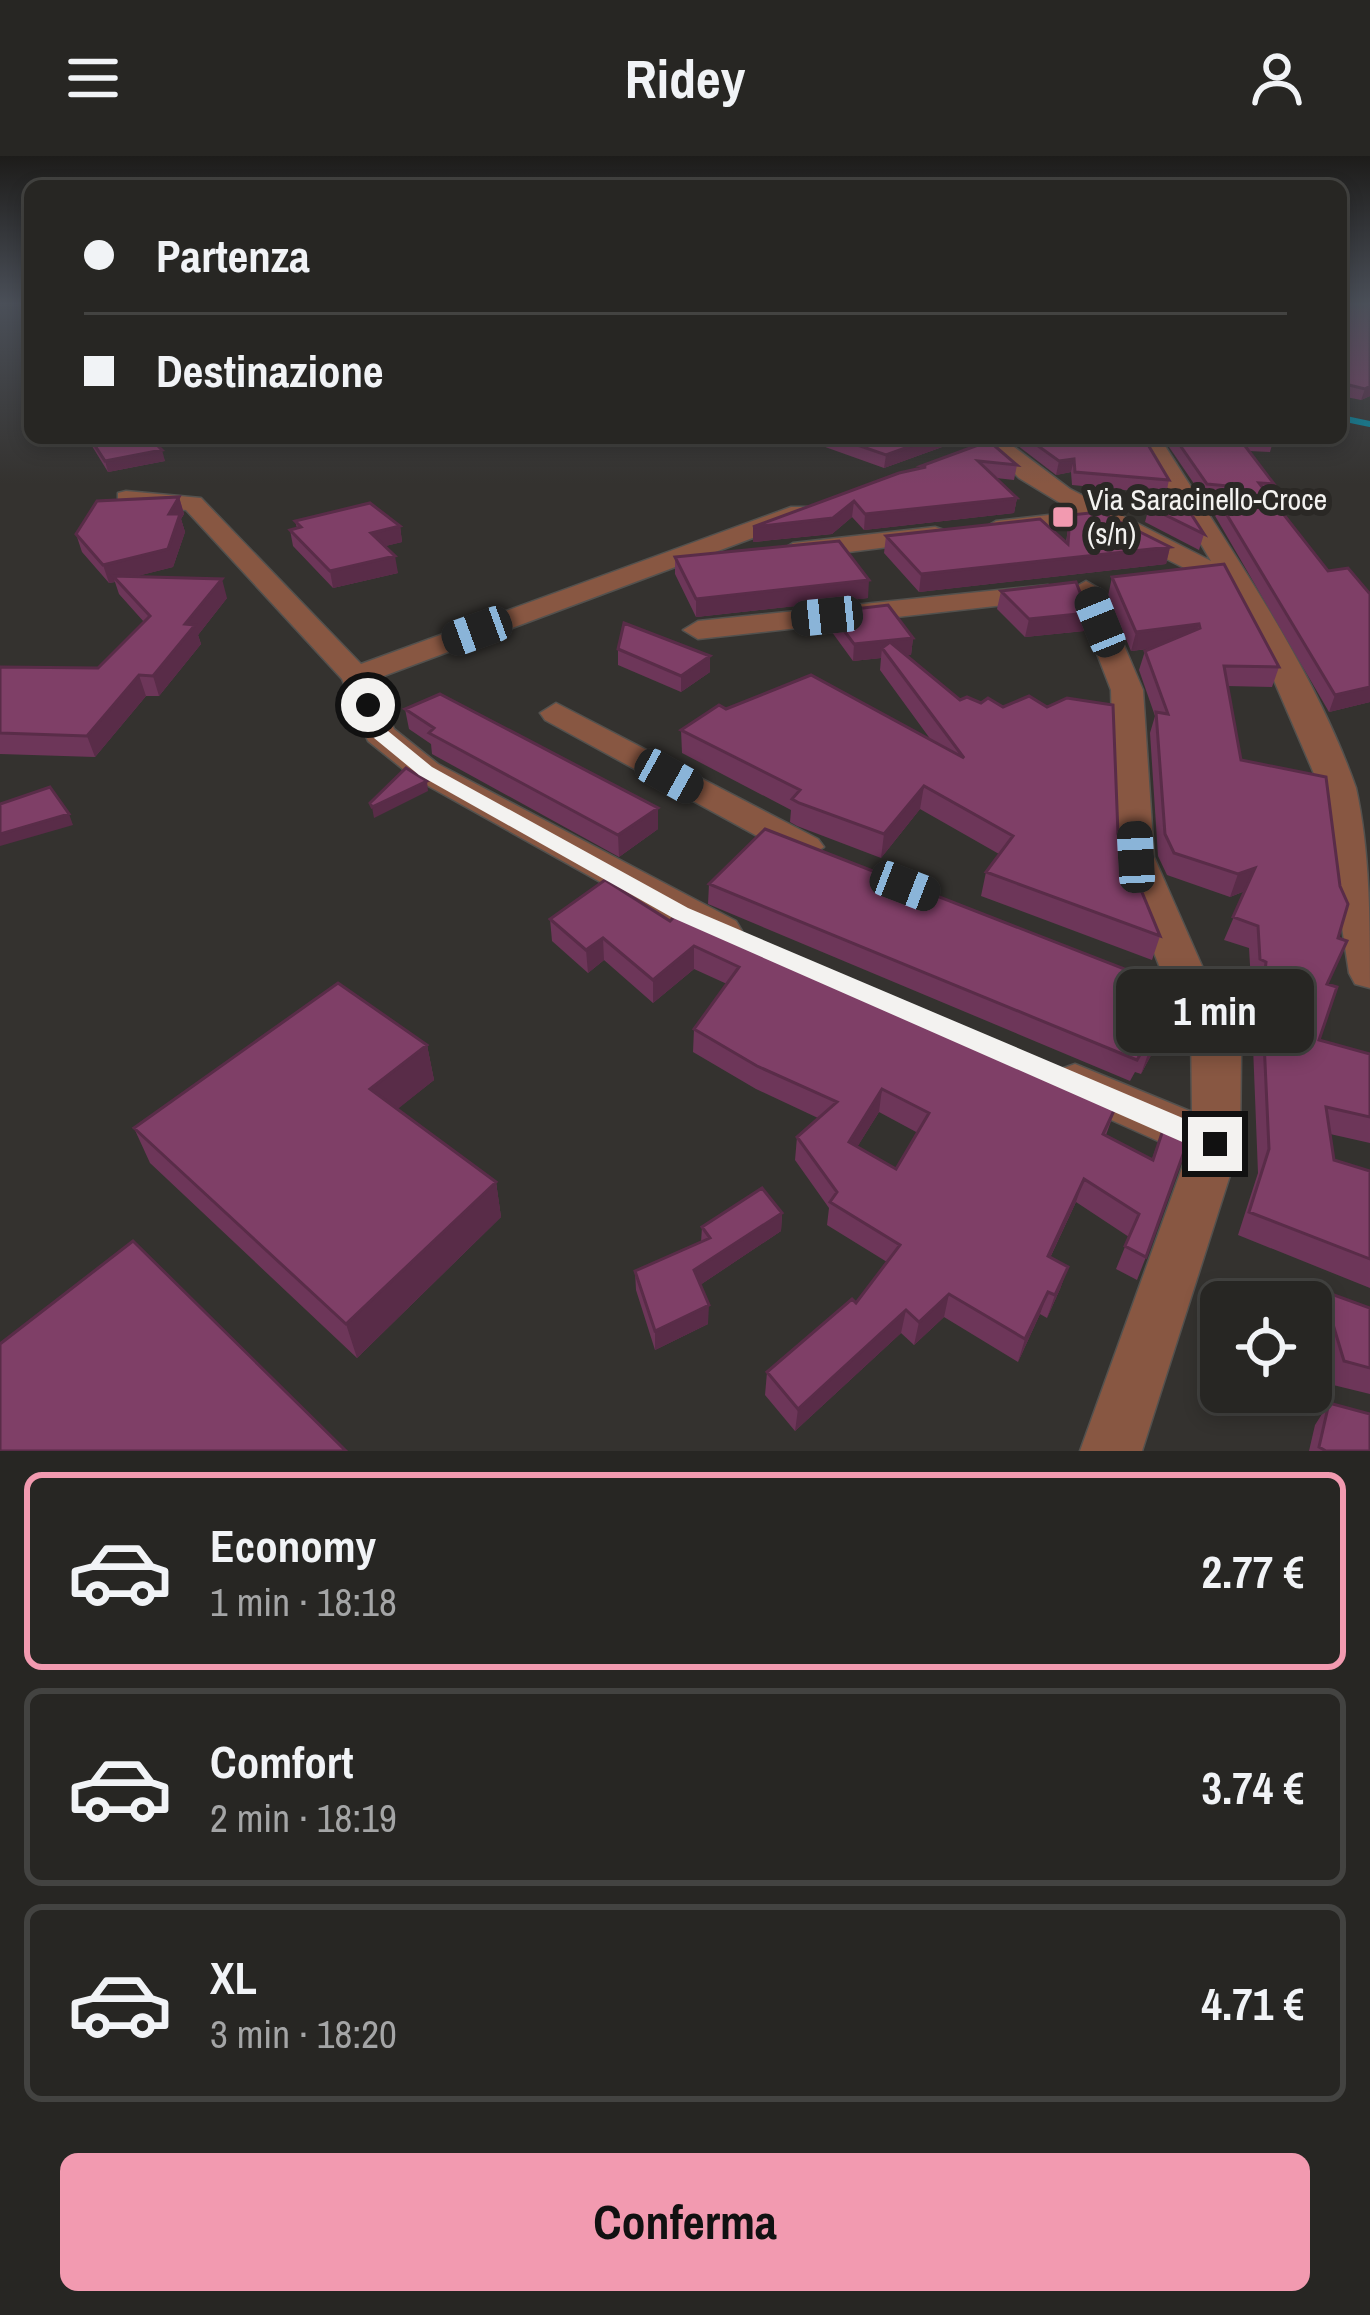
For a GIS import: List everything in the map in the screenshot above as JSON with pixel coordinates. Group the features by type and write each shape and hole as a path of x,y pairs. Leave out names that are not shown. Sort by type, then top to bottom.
{"street":[{"path":"984,444 1100,516 1225,577"},
{"path":"1152,444 1225,577 1265,627 1339,790 1370,973"},
{"path":"126,498 193,503 356,676 380,734 426,771 681,913 766,950"},
{"path":"356,676 835,499"},
{"path":"680,556 705,561 1100,516"},
{"path":"1149,580 1225,577"},
{"path":"698,631 1096,587 1127,690 1136,857 1194,998 1213,1023 1218,1056 1215,1144 1111,1451"},
{"path":"556,713 782,838 847,864"},
{"path":"1150,982 1194,998"},
{"path":"1044,1070 1215,1144"}],"building":[{"path":"1347,362 1370,362 1370,386 1347,384"},
{"path":"94,444 156,444 162,450 105,461"},
{"path":"854,444 916,444 886,455"},
{"path":"992,444 1017,465 978,461 1017,498 865,514 854,501 833,518 753,527 926,467 921,466"},
{"path":"1035,444 1148,444 1169,480 1075,472 1074,459 1059,461"},
{"path":"1179,444 1244,444 1274,484 1259,483 1328,571 1348,568 1370,594 1370,687 1335,695 1218,500 1229,499 1229,486 1207,484"},
{"path":"179,497 169,514 180,514 168,549 103,565 76,534 97,501"},
{"path":"370,503 400,526 371,533 395,556 330,571 290,530 301,527 295,521"},
{"path":"1184,503 1204,534 1149,507"},
{"path":"1100,512 1170,547 921,574 886,536 1040,519 1068,544 1070,515"},
{"path":"839,541 869,580 696,599 675,557"},
{"path":"1224,564 1279,667 1224,666 1241,760 1326,777 1340,886 1348,904 1338,938 1347,941 1327,984 1337,987 1319,1040 1370,1054 1370,1117 1326,1107 1334,1160 1370,1171 1370,1259 1249,1212 1269,1149 1262,998 1266,962 1260,959 1258,926 1233,917 1255,868 1238,874 1174,853 1165,834 1156,712 1168,714 1145,651 1200,628 1199,624 1136,632 1112,577"},
{"path":"113,576 222,579 185,624 195,625 153,676 139,675 87,736 0,733 0,667 98,668 150,616"},
{"path":"1076,582 1088,613 1029,619 1001,591"},
{"path":"888,605 913,638 854,644 830,612"},
{"path":"624,623 710,656 681,676 618,649"},
{"path":"890,642 960,700 967,697 981,703 988,698 1003,707 1029,696 1047,707 1067,698 1113,705 1118,834 1160,936 986,872 1013,836 924,786 884,834 799,803 792,799 800,790 681,730 719,705 726,709 811,675 964,758 882,648"},
{"path":"440,694 658,808 618,835 429,733 434,728 405,709"},
{"path":"406,768 427,781 372,807 370,803"},
{"path":"50,787 69,814 0,834 0,804"},
{"path":"765,829 1163,984 1175,998 1172,1011 1148,1054 1142,1051 1137,1060 709,884"},
{"path":"605,880 670,921 680,911 1118,1102 1103,1134 1153,1160 1164,1127 1189,1138 1146,1257 1125,1246 1139,1214 1084,1179 1048,1256 1068,1267 1055,1295 1048,1292 1025,1339 949,1294 919,1322 906,1310 798,1409 767,1372 852,1299 856,1303 900,1245 830,1202 837,1192 797,1137 837,1102 757,1066 694,1029 739,967 694,946 653,980 603,938 586,950 550,919","holes":["882,1089 929,1113 896,1169 849,1142"]},
{"path":"338,983 427,1045 370,1089 496,1182 346,1324 134,1128"},
{"path":"762,1188 782,1213 694,1270 709,1305 655,1331 635,1271 710,1238 702,1227"},
{"path":"133,1241 346,1451 0,1451 0,1344"},
{"path":"1332,1294 1370,1308 1370,1368 1344,1361 1332,1321"},
{"path":"1332,1404 1370,1414 1370,1451 1319,1447"}],"waterway":[{"path":"1347,419 1370,424"}],"place":[{"name":"Via Saracinello-Croce (s/n)","path":"1063,517"}],"route":[{"path":"368,705 380,734 426,771 681,913 1215,1144"}]}
